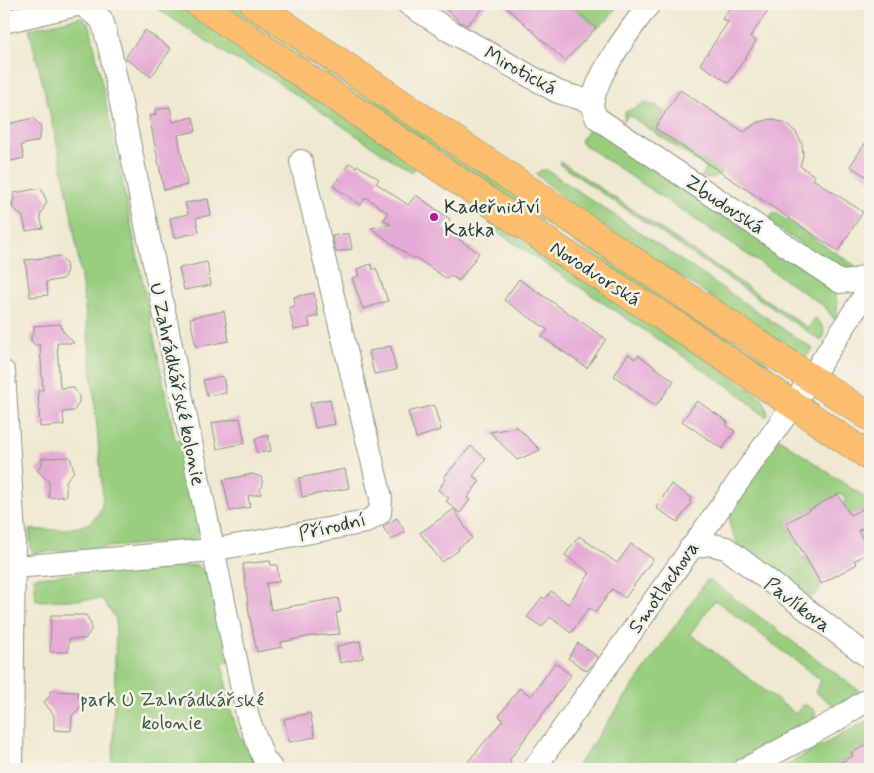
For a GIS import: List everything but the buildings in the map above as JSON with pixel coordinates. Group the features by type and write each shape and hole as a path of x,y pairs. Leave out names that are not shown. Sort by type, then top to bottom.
{"main road":[{"name":"Novodvorská","path":"254,4 678,291 870,417"},
{"name":"Novodvorská","path":"208,6 573,259 682,329 870,457"}],"street":[{"path":"4,22 80,4"},
{"name":"U Zahrádkářské kolonie","path":"80,4 102,20 110,50 248,718 264,760 272,769"},
{"name":"Mirotická","path":"408,4 450,31 558,92 592,102"},
{"path":"592,102 611,58 649,4"},
{"name":"Zbudovská","path":"592,102 597,118 840,282 852,282 870,273"},
{"name":"Přírodní","path":"8,568 212,550 366,522 380,513 381,498 301,161"},
{"path":"792,405 870,287"},
{"path":"4,372 14,536 8,568 12,769"},
{"name":"Smotlachova","path":"539,766 792,405"},
{"path":"726,498 719,534 726,548"},
{"path":"690,548 709,544 726,548"},
{"name":"Pavlíkova","path":"726,548 870,658"},
{"path":"745,769 833,722 870,698"}],"green space":[{"path":"164,4 178,4 403,155 416,167 412,173 267,75 231,57 156,8"},
{"path":"570,4 612,4 616,8 607,20 596,28"},
{"path":"236,5 768,362 769,370 762,371 229,8"},
{"path":"81,17 90,25 175,440 181,440 201,526 194,540 33,553 29,530 64,529 85,525 94,519 100,511 103,499 81,275 72,216 49,109 29,29"},
{"path":"648,102 650,105 655,105 665,112 655,128 721,172 712,178 701,177 707,168 629,115 624,121 625,112"},
{"path":"591,125 831,287 837,303 835,320 824,306 580,142"},
{"path":"560,161 808,328 815,318 823,328 824,334 821,341 559,164"},
{"path":"541,170 547,170 813,349 805,358 575,208 536,174"},
{"path":"774,212 863,271 850,273 837,268 768,222"},
{"path":"498,228 544,250 761,397 765,403 768,415 766,417 735,391 496,231"},
{"path":"778,438 870,501 870,524 862,509 850,515 843,503 846,501 841,493 786,523 798,545 796,547 802,558 805,557 821,584 814,596 806,597 741,550 730,527 732,510 737,500"},
{"path":"870,524 870,546 868,541 865,543 858,531"},
{"name":"park U Zahrádkářské kolonie","path":"198,565 208,575 208,579 212,579 229,662 222,663 230,707 237,730 259,769 110,769 113,754 116,619 102,599 36,601 34,577"},
{"path":"707,580 710,580 862,693 840,708 834,706 815,692 821,680 715,600 690,634 796,714 803,705 815,711 815,722 727,769 575,769"},
{"path":"870,719 870,746 867,748 866,745 852,753 853,756 828,769 779,769"}],"place":[{"name":"Kadeřnictví Katka","path":"434,217"}]}
